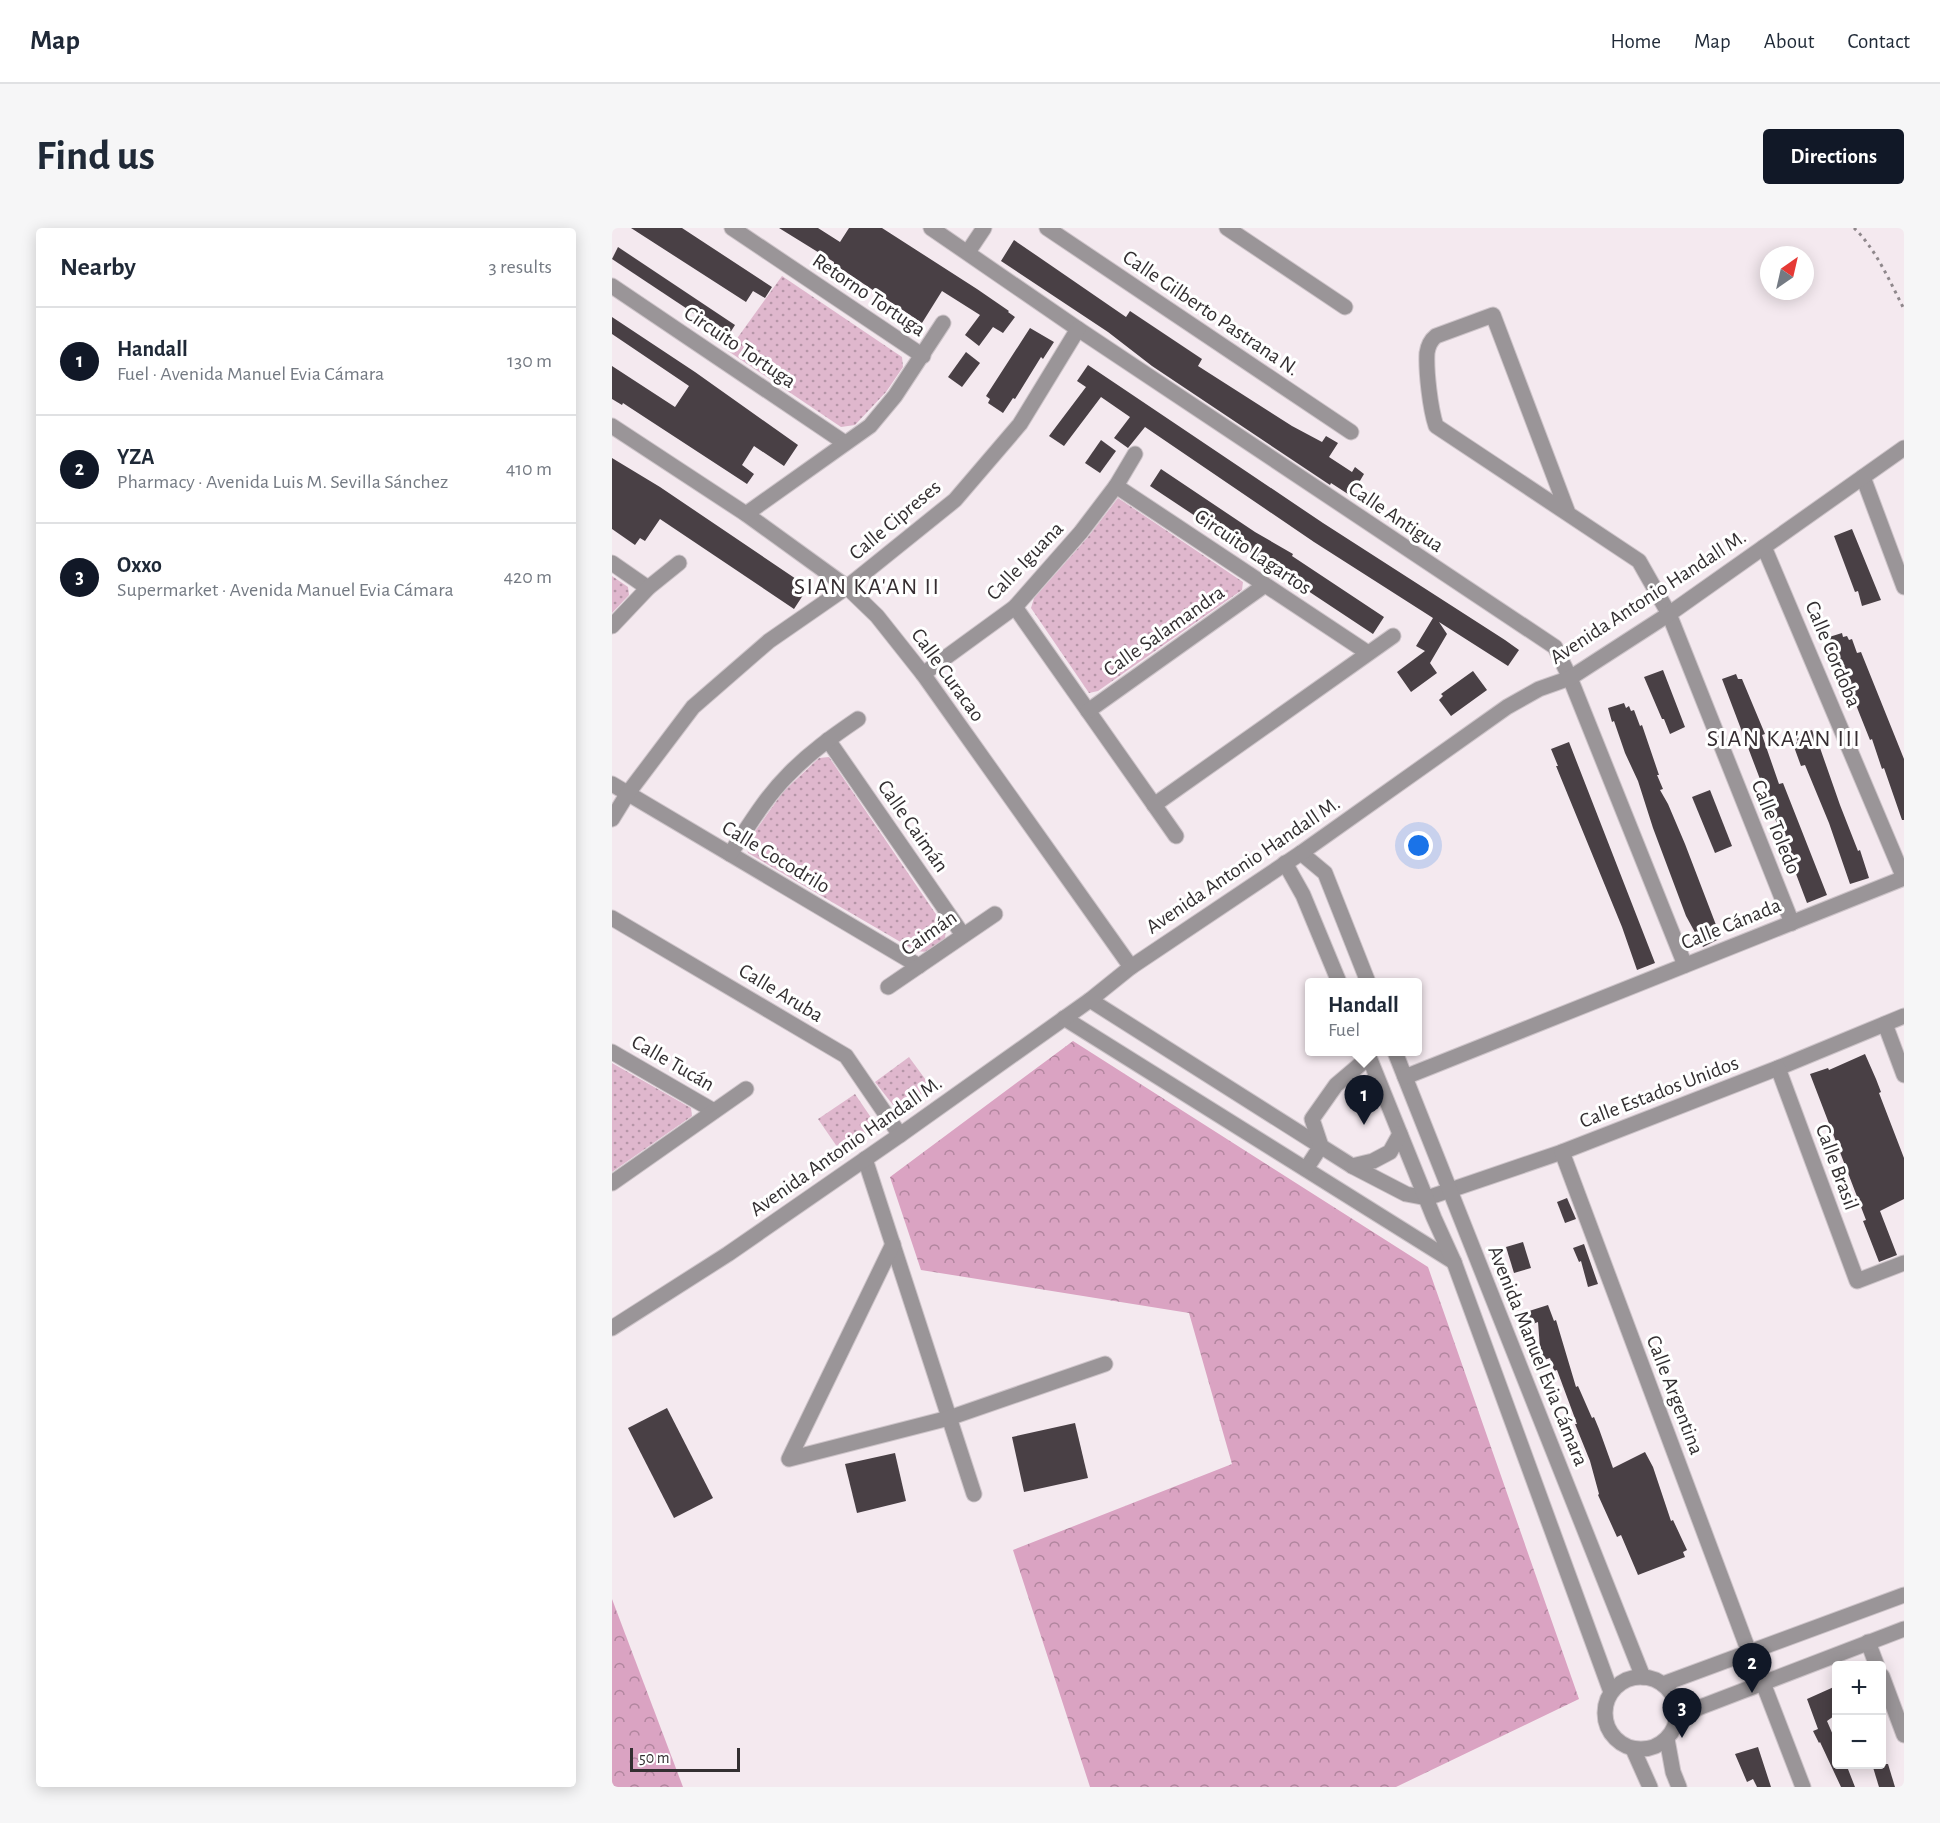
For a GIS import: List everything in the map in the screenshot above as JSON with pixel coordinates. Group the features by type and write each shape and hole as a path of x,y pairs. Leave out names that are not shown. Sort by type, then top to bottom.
{"street":[{"name":"Retorno Tortuga","path":"732,228 923,356"},
{"name":"Calle Antigua","path":"931,228 1078,329 1555,647 1570,678 1685,965"},
{"path":"968,252 984,228"},
{"name":"Calle Gilberto Pastrana N.","path":"1047,228 1351,432"},
{"path":"1227,228 1345,307"},
{"name":"Circuito Tortuga","path":"612,286 845,443"},
{"name":"Calle Toledo","path":"1568,513 1493,315 1436,336 1431,340 1427,351 1432,414 1436,426 1639,561 1669,614 1792,923"},
{"path":"746,514 870,426 896,396 943,323"},
{"name":"Calle Cipreses","path":"612,819 628,793 693,707 770,641 847,586 955,500 1020,424 1078,329"},
{"name":"Calle Curacao","path":"612,426 746,514 847,586 877,616 923,674 1131,967"},
{"name":"Avenida Antonio Handall M.","path":"612,1328 728,1254 900,1135 1090,1000 1131,967 1301,852 1507,706 1539,689 1570,678 1669,614 1904,448"},
{"name":"Calle Iguana","path":"923,674 1015,607 1081,532 1116,486 1135,454"},
{"path":"1863,477 1904,587"},
{"name":"Circuito Lagartos","path":"1116,486 1368,653"},
{"name":"Calle Cordoba","path":"1764,547 1904,878"},
{"path":"612,563 648,588"},
{"path":"612,626 648,588 679,563"},
{"name":"Calle Salamandra","path":"1088,711 1265,585"},
{"path":"1015,607 1176,836"},
{"path":"1154,805 1393,636"},
{"path":"730,854 770,795 788,774 828,740 858,719"},
{"name":"Calle Caimán","path":"828,740 963,935"},
{"name":"Calle Cocodrilo","path":"612,784 919,966"},
{"path":"1301,852 1325,873 1366,978"},
{"path":"1285,863 1303,896 1337,978"},
{"name":"Calle Cánada","path":"1405,1077 1904,878"},
{"name":"Caimán","path":"888,987 995,914"},
{"name":"Calle Aruba","path":"612,918 846,1056 900,1135"},
{"path":"1090,1000 1352,1166 1406,1194 1427,1198"},
{"name":"Calle Estados Unidos","path":"1427,1198 1562,1152 1904,1016"},
{"name":"Avenida Manuel Evia Cámara","path":"1064,1018 1454,1262"},
{"path":"1885,1024 1904,1075"},
{"name":"Calle Tucán","path":"612,1052 714,1111"},
{"path":"1321,1146 1312,1119 1336,1085 1366,1056"},
{"name":"Avenida Manuel Evia Cámara","path":"1369,1056 1454,1262 1611,1692"},
{"name":"Avenida Manuel Evia Cámara","path":"1397,1056 1643,1677"},
{"name":"Calle Brasil","path":"1778,1068 1857,1281 1904,1263"},
{"name":"Calle Tucán","path":"612,1183 746,1089"},
{"path":"1352,1166 1373,1161 1390,1152 1400,1134"},
{"path":"1306,1170 1321,1146"},
{"name":"Calle Argentina","path":"1562,1152 1749,1652"},
{"path":"865,1159 974,1494"},
{"path":"893,1244 789,1459 949,1418 1105,1365"},
{"path":"1663,1684 1904,1595"},
{"path":"1676,1723 1676,1702 1663,1684 1643,1677 1625,1680 1611,1692 1605,1708 1607,1726 1617,1741 1634,1749 1652,1748 1667,1739 1676,1723 1698,1708 1904,1629"},
{"path":"1868,1642 1875,1661"},
{"path":"1763,1683 1803,1787"},
{"path":"1886,1689 1904,1735"},
{"path":"1667,1739 1672,1772 1678,1787"},
{"path":"1634,1749 1650,1787"}],"path":[{"path":"1854,228 1886,272 1904,309"}],"green space":[{"path":"1073,1041 1428,1267 1579,1699 1396,1787 1090,1787 1013,1550 1232,1464 1189,1313 921,1270 890,1177"},
{"path":"612,1599 683,1787 612,1787"}],"shaded area":[{"path":"782,276 902,357 903,367 886,392 855,425 841,427 728,351"},
{"path":"1118,498 1243,582 1242,590 1098,691 1089,693 1031,608 1034,598 1088,537"},
{"path":"612,576 628,587 629,595 612,613"},
{"path":"829,757 946,929 945,938 927,952 916,951 748,853 746,844 783,792 819,758"},
{"path":"909,1057 931,1087 904,1107 893,1105 875,1082"},
{"path":"612,1063 691,1108 692,1116 612,1172"},
{"path":"855,1094 872,1119 873,1129 840,1151 818,1119"}],"building":[{"path":"631,228 682,228 772,287 765,298 753,291 746,302"},
{"path":"779,228 818,228 840,242 849,228 882,228 977,289 1015,317 1003,333 993,327 979,346 965,335 980,315 942,291 922,323 834,262"},
{"path":"1014,240 1126,317 1130,311 1202,359 1198,366 1292,426 1322,442 1326,436 1338,443 1329,457 1352,472 1355,467 1364,474 1351,496 1331,483 1330,485 1152,366 1108,332 1001,261"},
{"path":"618,247 735,325 728,336 612,259"},
{"path":"612,317 798,445 784,466 754,446 742,465 754,474 747,484 623,403 622,405 612,399 612,366 675,407 689,386 612,334"},
{"path":"1030,328 1054,342 1043,359 1041,357 1015,399 1013,398 1003,413 988,403 990,399 986,396"},
{"path":"966,352 980,363 962,387 948,377"},
{"path":"1088,365 1323,523 1519,650 1508,666 1439,622 1447,634 1430,663 1437,673 1411,692 1397,672 1425,651 1416,646 1433,618 1314,542 1145,427 1128,448 1114,438 1130,417 1101,397 1064,446 1049,436 1086,387 1077,381"},
{"path":"1101,440 1116,451 1100,473 1085,463"},
{"path":"612,458 660,487 802,583 801,585 807,589 794,609 660,519 645,541 640,538 635,545 612,529"},
{"path":"1161,469 1255,532 1293,554 1292,556 1384,617 1373,634 1150,486"},
{"path":"1852,529 1881,600 1862,606 1858,591 1855,592 1834,536"},
{"path":"1842,633 1843,637 1847,636 1849,640 1852,639 1857,653 1861,652 1904,759 1904,820 1902,820 1884,768 1882,769 1872,739 1870,740 1841,664 1839,665 1834,650 1830,651 1826,638"},
{"path":"1663,670 1685,727 1670,734 1644,677"},
{"path":"1473,671 1487,690 1451,716 1439,700 1443,696 1441,694"},
{"path":"1736,674 1738,679 1742,679 1765,734 1762,735 1779,784 1783,783 1827,895 1807,903 1722,679"},
{"path":"1624,703 1626,708 1629,706 1631,711 1634,710 1640,726 1642,725 1663,789 1660,790 1685,844 1721,938 1703,947 1686,916 1638,781 1614,721 1612,722 1608,708"},
{"path":"1812,730 1869,878 1850,884 1829,823 1805,765 1801,766 1793,744 1798,742 1796,736"},
{"path":"1569,742 1655,963 1637,970 1622,927 1556,766 1558,766 1551,749"},
{"path":"1710,790 1732,846 1715,853 1692,797"},
{"path":"1865,1054 1904,1158 1904,1199 1880,1211 1897,1255 1879,1262 1863,1221 1866,1220 1810,1074 1828,1068 1829,1070"},
{"path":"1567,1198 1576,1219 1565,1223 1557,1202"},
{"path":"1523,1242 1531,1268 1514,1273 1506,1247"},
{"path":"1584,1244 1598,1284 1588,1287 1581,1261 1579,1262 1573,1248"},
{"path":"1548,1305 1554,1321 1556,1320 1576,1387 1578,1386 1592,1418 1594,1417 1613,1468 1645,1452 1653,1467 1671,1521 1673,1520 1687,1550 1683,1552 1685,1557 1638,1575 1621,1535 1617,1537 1598,1495 1590,1461 1557,1370 1554,1371 1550,1358 1541,1361 1538,1322 1530,1325 1529,1311"},
{"path":"667,1408 713,1498 674,1518 628,1428"},
{"path":"1075,1423 1088,1478 1024,1492 1012,1437"},
{"path":"895,1453 906,1501 857,1513 845,1464"},
{"path":"1832,1688 1832,1717 1827,1721 1832,1733 1832,1768 1813,1731 1818,1729 1807,1699"},
{"path":"1758,1747 1771,1787 1757,1787 1753,1779 1747,1782 1735,1754"},
{"path":"1886,1764 1888,1764 1895,1787 1879,1787 1874,1769 1886,1769"},
{"path":"1833,1769 1848,1769 1855,1787 1841,1787"}],"place":[{"name":"Handall","path":"1364,1125"},
{"name":"YZA","path":"1752,1693"},
{"name":"Oxxo","path":"1682,1738"}],"district":[{"name":"SIAN KA'AN II","path":"867,587"},
{"name":"SIAN KA'AN III","path":"1784,739"}]}
